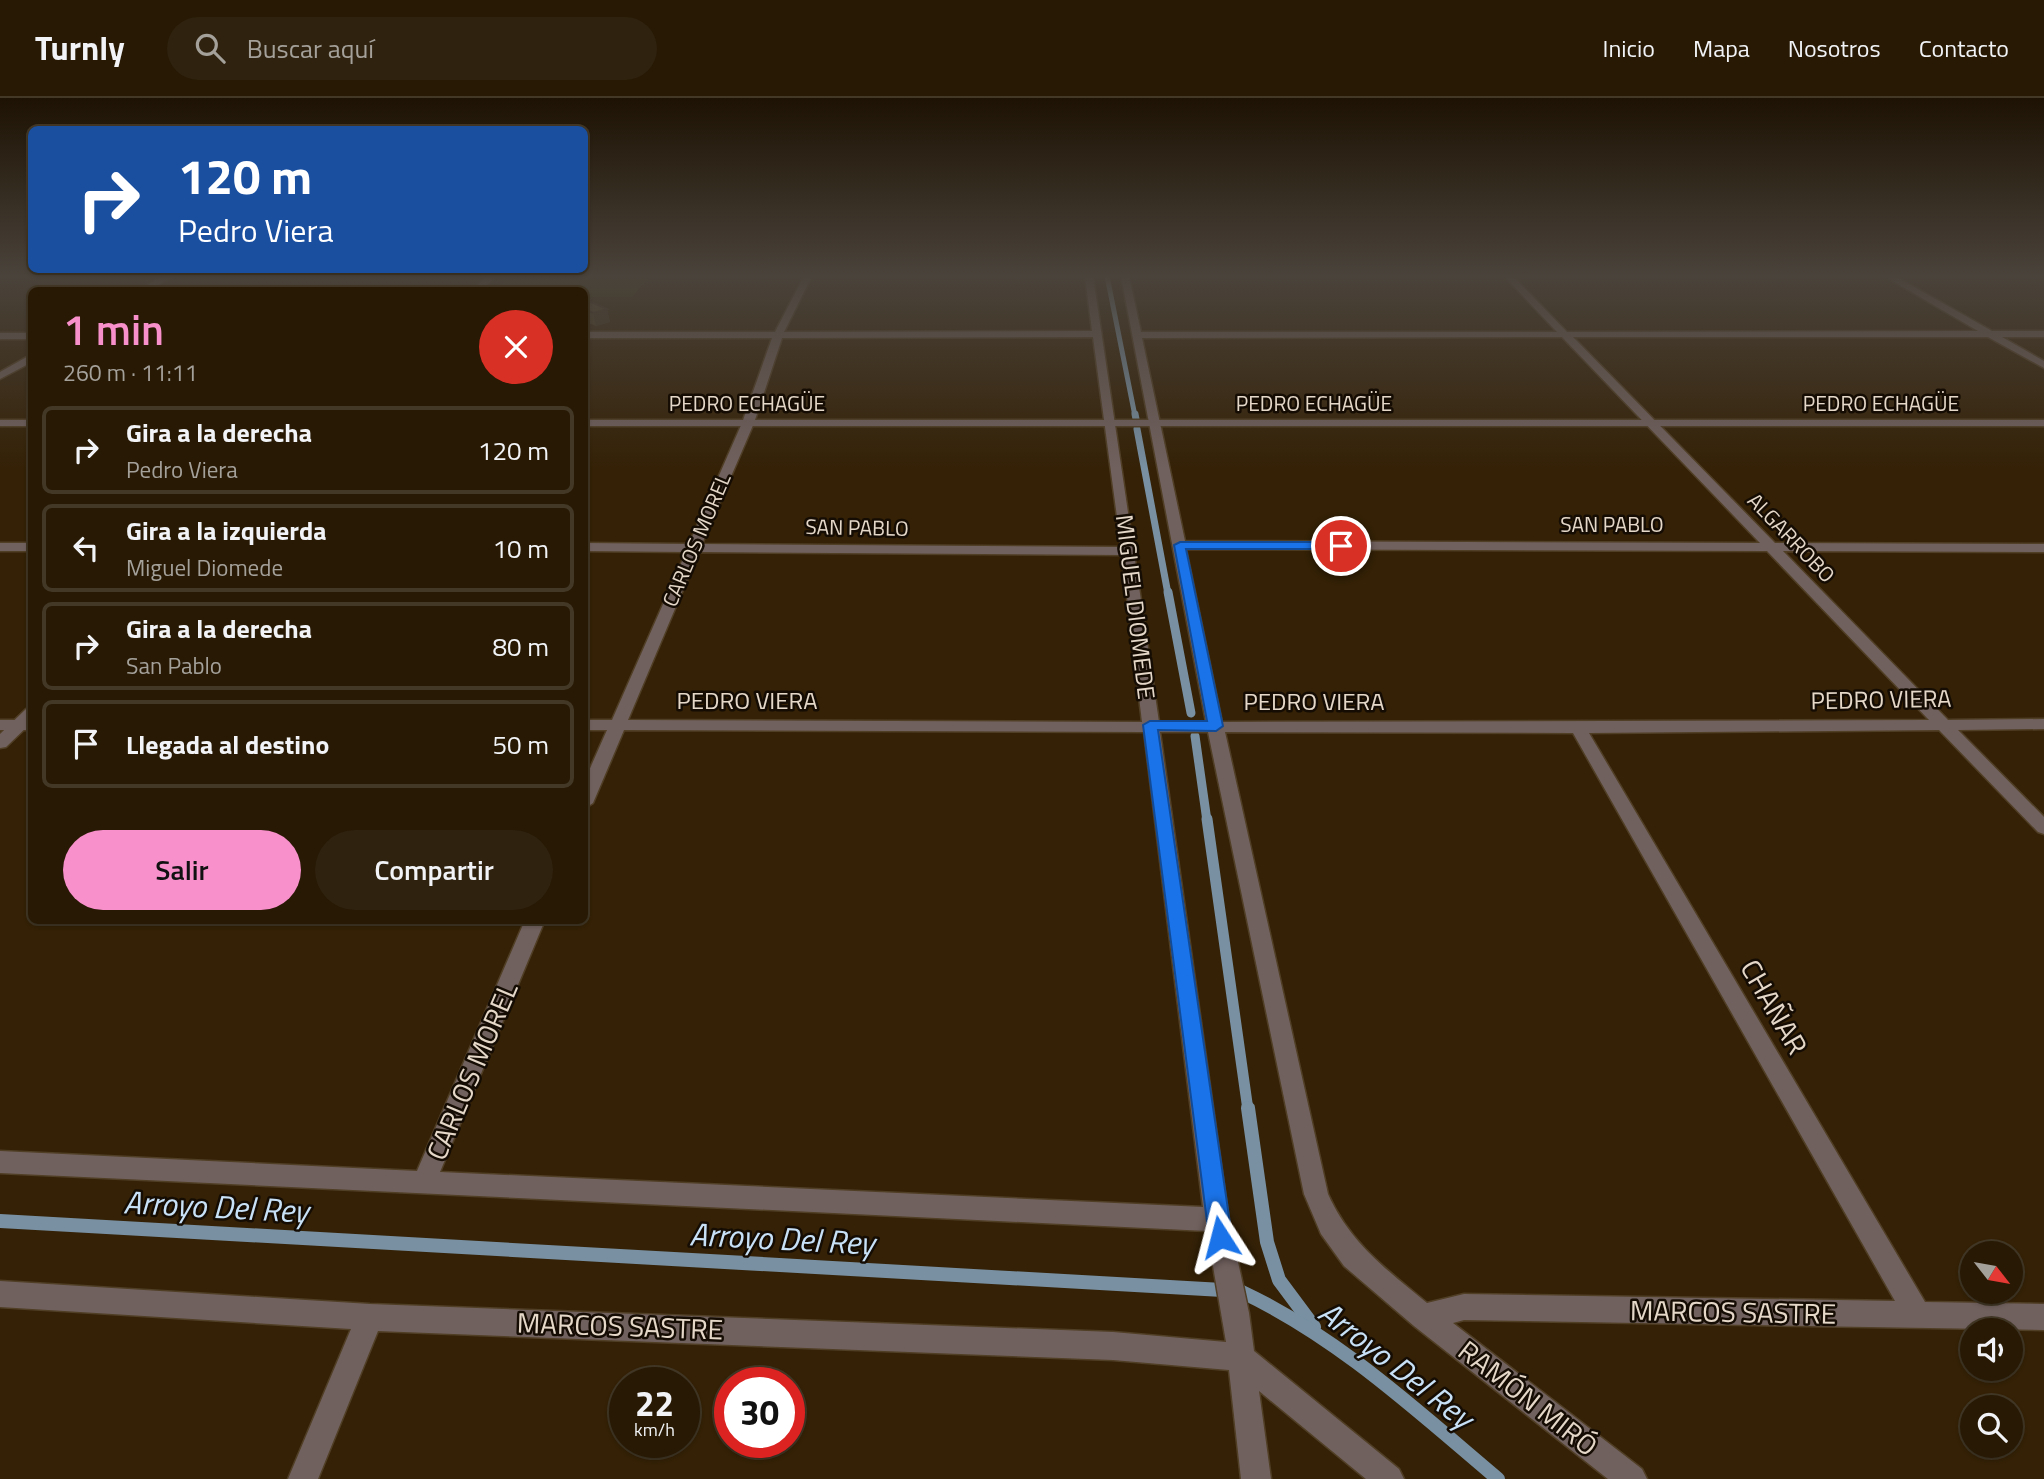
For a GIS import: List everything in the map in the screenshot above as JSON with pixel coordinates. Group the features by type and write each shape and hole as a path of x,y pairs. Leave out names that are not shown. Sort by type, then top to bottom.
{"street":[{"name":"CARLOS MOREL","path":"588,794 748,423 776,340"},
{"name":"MIGUEL DIOMEDE","path":"1097,340 1129,551 1217,1220 1236,1313 1256,1479"},
{"name":"MIGUEL DIOMEDE","path":"1137,340 1316,1194 1330,1226 1353,1257 1423,1317"},
{"name":"ALGARROBO","path":"1568,340 2044,828"},
{"path":"2000,340 2044,365"},
{"path":"0,376 28,359"},
{"path":"0,423 28,423"},
{"name":"PEDRO ECHAGÜE","path":"588,423 2044,423"},
{"name":"SAN PABLO","path":"1180,545 2044,548"},
{"path":"0,547 28,547"},
{"name":"SAN PABLO","path":"588,547 1129,551"},
{"path":"0,725 27,721"},
{"path":"0,743 27,721"},
{"name":"PEDRO VIERA","path":"588,725 1578,728 2044,724"},
{"name":"CHAÑAR","path":"1578,728 1918,1315"},
{"name":"CARLOS MOREL","path":"424,1182 533,924"},
{"path":"0,1162 1217,1220"},
{"name":"MARCOS SASTRE","path":"0,1294 370,1317 1113,1346 1240,1357"},
{"name":"MARCOS SASTRE","path":"1423,1317 1464,1307 2044,1317"},
{"path":"303,1479 370,1317"},
{"name":"RAMÓN MIRÓ","path":"1423,1317 1632,1479"},
{"path":"1240,1357 1386,1477"}],"waterway":[{"path":"1120,340 1135,416"},
{"path":"1135,414 1136,419"},
{"path":"1137,429 1168,594"},
{"path":"1168,592 1191,713"},
{"path":"1195,736 1207,821"},
{"path":"1207,819 1248,1110"},
{"path":"1248,1108 1267,1242 1279,1280 1314,1327"},
{"name":"Arroyo Del Rey","path":"0,1221 1240,1291 1310,1330 1375,1376 1498,1479"}],"route":[{"path":"1220,1237 1150,725 1216,726 1180,545 1341,546"}]}
